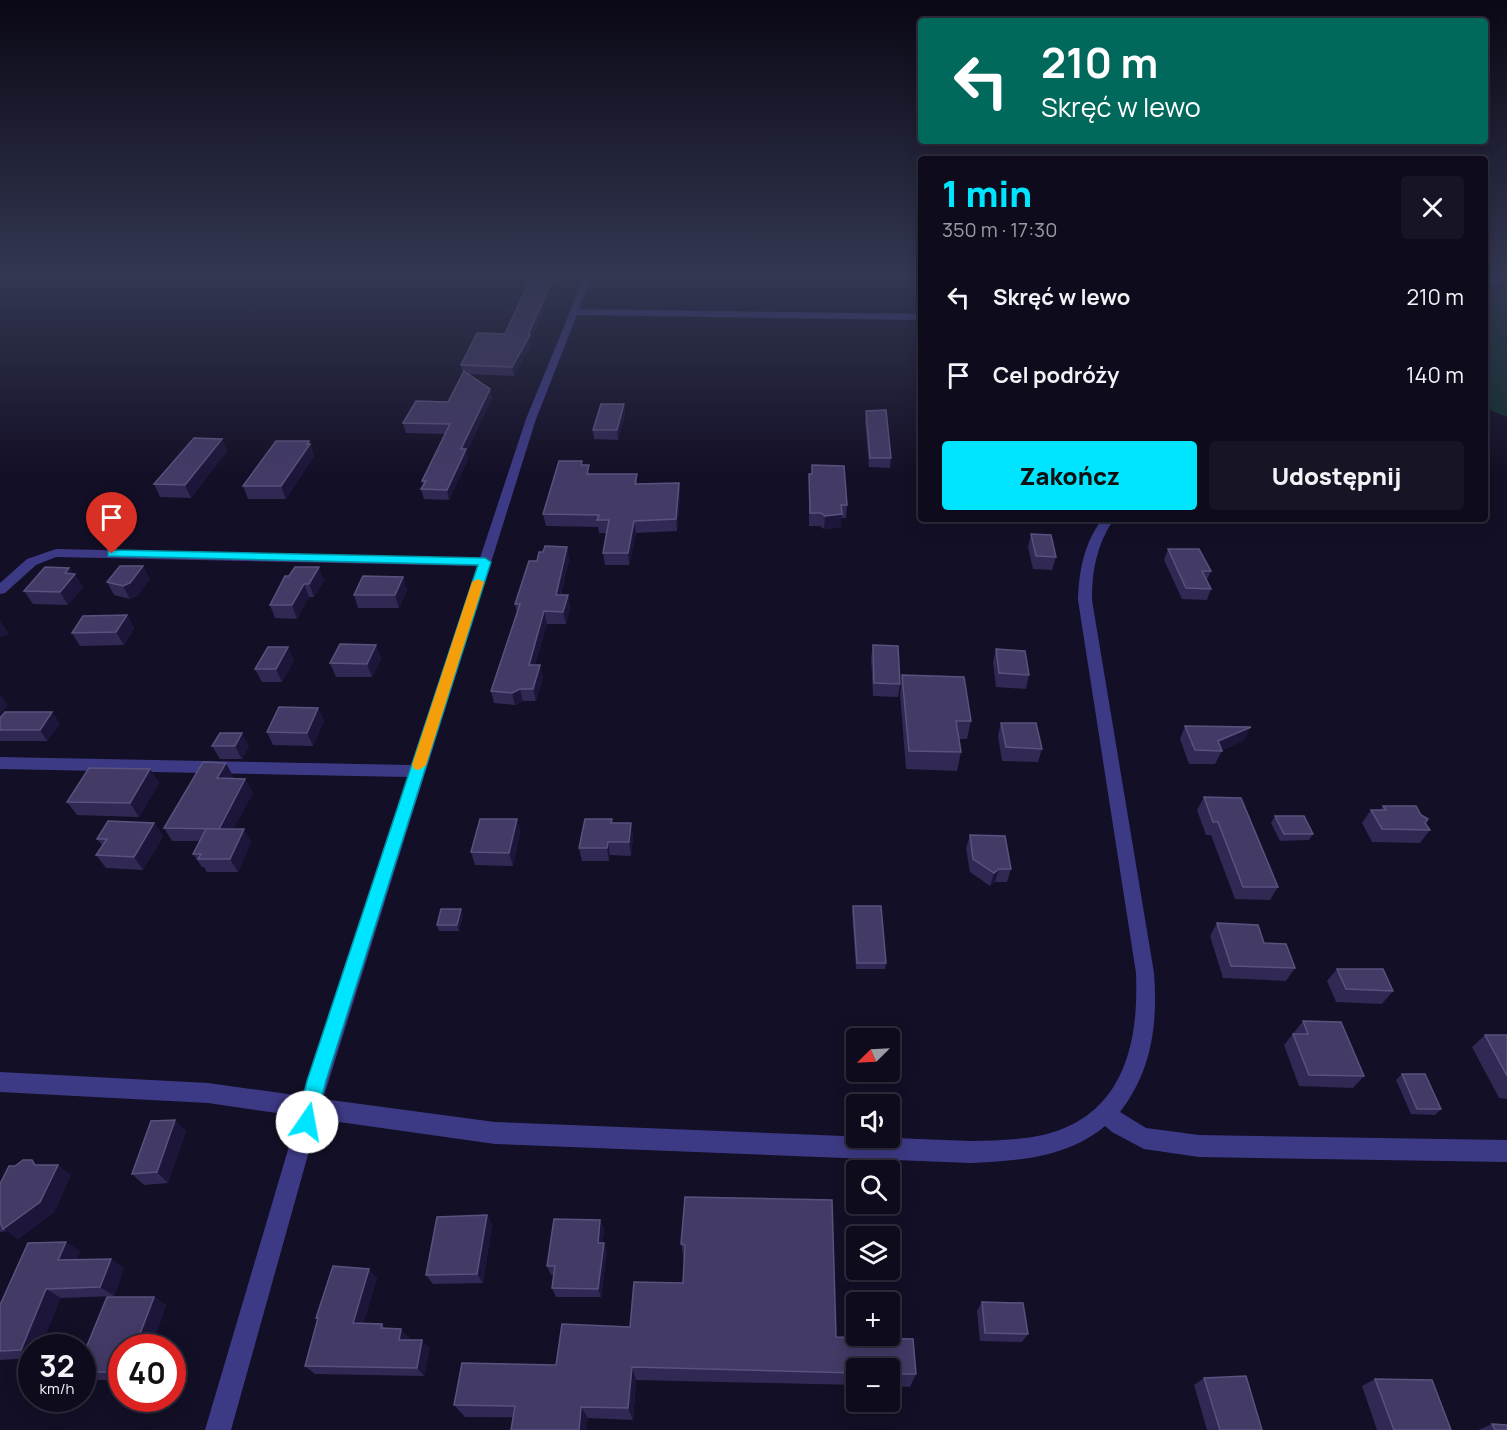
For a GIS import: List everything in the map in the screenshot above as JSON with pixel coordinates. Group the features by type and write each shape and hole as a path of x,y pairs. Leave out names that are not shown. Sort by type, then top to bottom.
{"street":[{"path":"219,1430 304,1136 316,1081 531,419 562,342"},
{"path":"0,1082 208,1093 495,1133 939,1153 1003,1151 1041,1146 1079,1132 1105,1112 1126,1087 1139,1059 1145,1027 1147,995 1085,600 1086,572 1091,549 1106,522"},
{"path":"0,590 36,558 65,553 485,562"},
{"path":"0,763 417,771"},
{"path":"1105,1112 1119,1125 1144,1138 1199,1146 1507,1151"}],"green space":[{"path":"1488,342 1507,342 1507,417 1488,409"}],"building":[{"path":"473,342 526,342 512,367 461,365"},
{"path":"464,371 490,389 461,449 466,449 447,490 421,489 426,481 422,481 450,424 403,423 416,401 448,402"},
{"path":"601,404 624,404 617,430 593,430"},
{"path":"886,410 891,458 870,458 866,411"},
{"path":"194,438 222,439 185,485 154,484"},
{"path":"276,441 309,441 307,444 310,444 281,486 243,486"},
{"path":"559,461 582,461 581,465 589,465 587,474 637,474 635,484 679,483 676,519 634,521 628,553 603,553 609,520 597,520 599,515 543,514"},
{"path":"812,465 844,466 847,505 841,505 842,514 825,516 821,513 810,513 809,474 812,474"},
{"path":"1031,534 1051,535 1056,557 1036,556"},
{"path":"545,546 567,547 556,595 568,595 563,612 544,611 529,665 540,665 533,689 520,689 512,693 491,691 520,604 515,604 529,561 537,561 539,552 543,552"},
{"path":"1168,549 1199,549 1211,571 1202,571 1211,589 1186,588"},
{"path":"120,566 143,566 130,583 123,586 107,582"},
{"path":"45,567 69,568 65,573 75,574 60,592 24,591"},
{"path":"295,567 319,567 309,584 304,584 292,605 270,605 285,576 289,576"},
{"path":"363,576 403,577 395,595 354,595"},
{"path":"127,615 116,632 72,633 83,616"},
{"path":"340,644 376,645 367,664 330,663"},
{"path":"873,645 898,646 900,684 874,683"},
{"path":"268,647 288,647 276,669 255,669"},
{"path":"996,649 1025,651 1029,675 999,673"},
{"path":"902,675 964,677 971,721 956,721 961,752 909,751"},
{"path":"279,707 318,708 307,733 267,732"},
{"path":"5,712 52,712 40,730 0,730 0,718"},
{"path":"1001,723 1036,723 1042,749 1006,747"},
{"path":"1185,726 1251,727 1218,741 1222,751 1195,750"},
{"path":"220,733 242,733 235,746 212,746"},
{"path":"203,762 226,763 217,778 245,779 219,829 164,828"},
{"path":"89,768 150,769 130,803 67,802"},
{"path":"1204,797 1241,798 1278,887 1243,887 1218,822 1213,822"},
{"path":"1383,806 1416,806 1421,815 1428,819 1425,823 1430,830 1382,829 1371,810 1386,810"},
{"path":"1275,816 1304,816 1313,834 1284,834"},
{"path":"480,819 517,819 509,853 471,852"},
{"path":"585,819 612,819 611,823 631,823 629,842 608,842 607,848 579,848"},
{"path":"108,821 154,823 134,857 96,855 107,839 97,839"},
{"path":"206,829 244,829 230,859 198,859 201,854 193,854"},
{"path":"970,835 1005,836 1011,869 999,869 994,873 973,859"},
{"path":"853,906 881,906 886,963 857,963"},
{"path":"441,909 461,909 457,925 437,925"},
{"path":"1217,923 1258,925 1264,943 1286,944 1295,968 1231,966"},
{"path":"1337,969 1383,969 1393,991 1346,989"},
{"path":"1303,1021 1341,1022 1364,1076 1309,1075 1293,1034 1308,1034"},
{"path":"1485,1035 1507,1035 1507,1076"},
{"path":"1402,1074 1425,1074 1441,1109 1417,1109"},
{"path":"175,1120 157,1172 132,1174 151,1121"},
{"path":"23,1160 32,1160 35,1165 58,1165 40,1202 3,1229 0,1222 0,1184 9,1166 15,1166"},
{"path":"685,1197 832,1200 836,1337 846,1337 846,1346 900,1346 900,1339 913,1339 916,1374 900,1374 900,1358 846,1358 846,1373 632,1367 628,1408 581,1407 579,1430 511,1430 515,1406 454,1405 462,1363 556,1365 562,1324 630,1327 634,1282 683,1283 685,1245 681,1244"},
{"path":"487,1215 477,1274 426,1275 437,1217"},
{"path":"554,1219 600,1220 598,1243 604,1243 598,1289 552,1288 555,1266 547,1266"},
{"path":"66,1242 58,1260 111,1259 100,1287 46,1289 28,1334 18,1334 18,1350 0,1351 0,1305 28,1243"},
{"path":"333,1266 369,1269 353,1323 382,1324 381,1328 401,1329 399,1340 422,1340 417,1368 305,1366 318,1318 316,1318"},
{"path":"107,1297 154,1297 140,1334 108,1334 108,1372 96,1372 96,1334 92,1334"},
{"path":"982,1302 1023,1303 1028,1334 985,1333"},
{"path":"1246,1376 1262,1430 1220,1430 1204,1378"},
{"path":"1375,1379 1432,1380 1451,1430 1394,1430"},
{"path":"1492,1424 1507,1425 1507,1430 1495,1430"}],"slow traffic":[{"path":"419,765 478,582"}],"route":[{"path":"112,554 485,562 316,1081 307,1122"}]}
